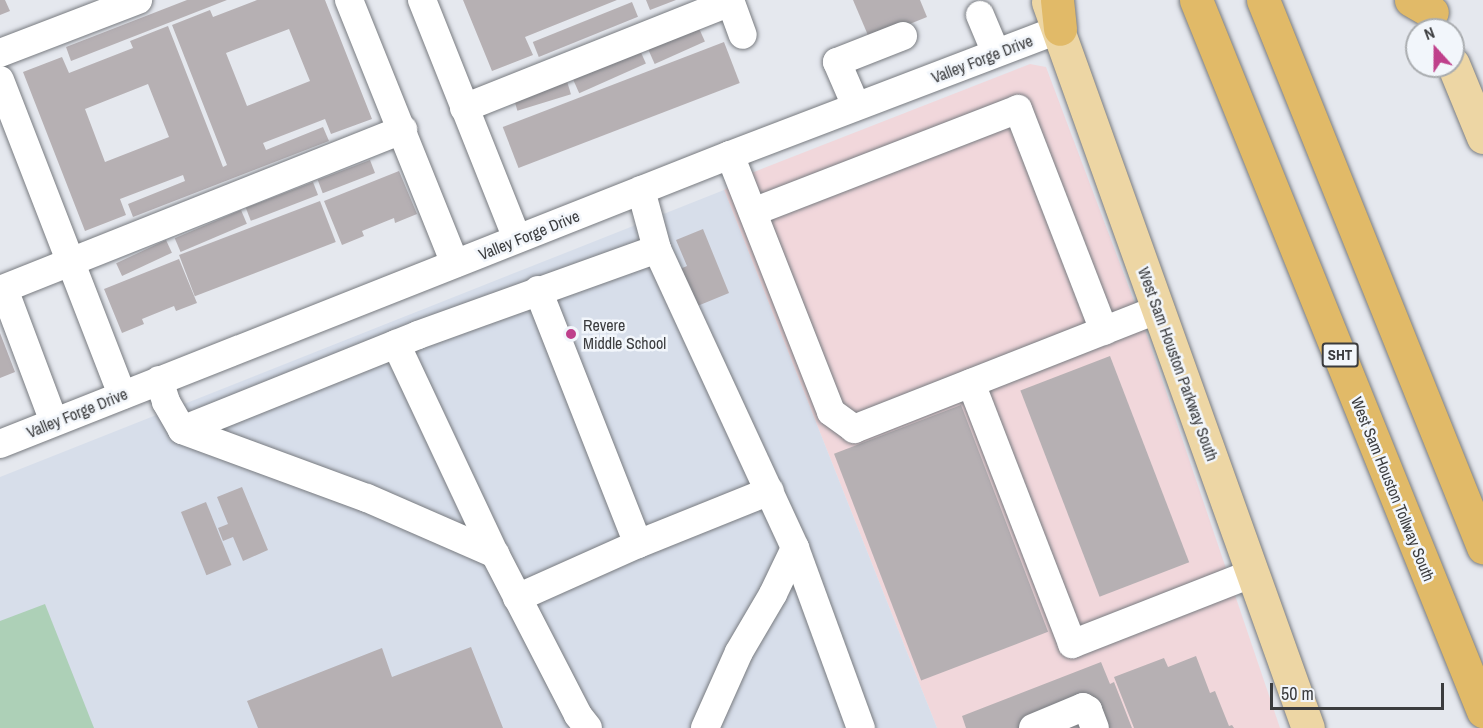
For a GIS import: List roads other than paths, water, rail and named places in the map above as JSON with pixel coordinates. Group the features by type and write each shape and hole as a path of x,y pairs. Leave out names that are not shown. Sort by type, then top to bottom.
{"highway":[{"name":"West Sam Houston Tollway South","path":"1196,0 1483,711"},
{"path":"1263,0 1483,547"}],"main road":[{"name":"West Sam Houston Parkway South","path":"1054,10 1308,728"},
{"path":"1459,78 1483,136"}],"street":[{"path":"0,53 138,0"},
{"path":"350,0 455,264"},
{"path":"422,0 517,239"},
{"path":"464,108 730,1 743,35"},
{"name":"Valley Forge Drive","path":"0,444 730,155 996,53 1054,10"},
{"path":"980,15 996,53"},
{"path":"856,106 837,62 903,36"},
{"path":"0,80 122,395"},
{"path":"753,212 1018,109 1104,331"},
{"path":"54,422 2,290 403,130"},
{"path":"730,155 831,412 854,429 1159,309"},
{"path":"641,190 657,249 795,548 861,728"},
{"path":"182,430 396,344 538,290 657,249"},
{"path":"538,290 638,544"},
{"path":"396,344 495,554 578,715 588,728"},
{"path":"159,380 166,402 182,430 367,498 495,554"},
{"path":"971,383 1072,644 1253,573"},
{"path":"517,598 638,544 770,491"},
{"path":"705,728 739,652 773,594 795,548"},
{"path":"1034,727 1083,707 1088,710 1095,728"}],"place":[{"name":"Revere Middle School","path":"571,334"}]}
